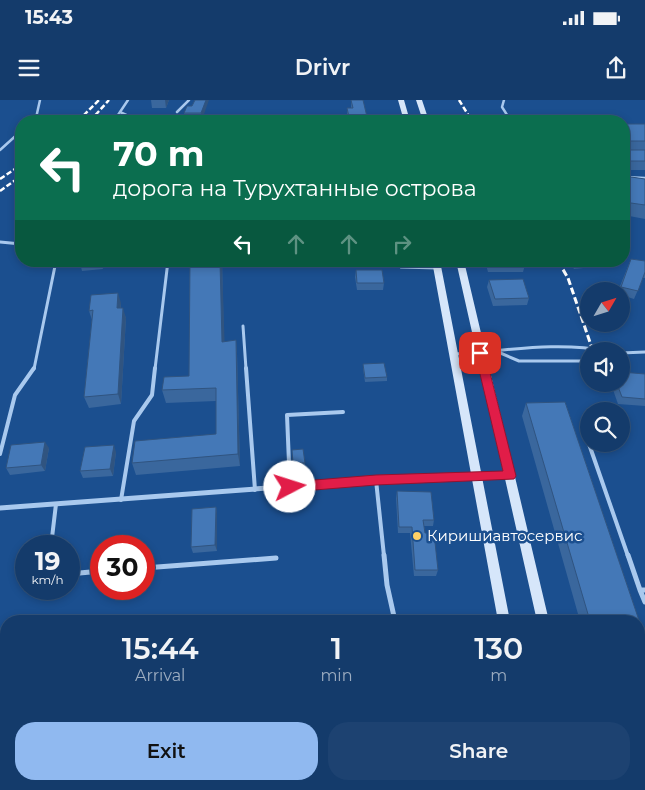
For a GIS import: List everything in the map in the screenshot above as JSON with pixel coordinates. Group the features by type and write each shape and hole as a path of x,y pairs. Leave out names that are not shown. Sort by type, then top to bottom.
{"street":[{"path":"401,100 405,115"},
{"path":"419,100 424,115"},
{"path":"438,267 503,615"},
{"path":"461,267 543,615"},
{"path":"0,508 376,480 510,476"}],"lane":[{"path":"37,115 40,100"},
{"path":"126,115 122,113 128,100"},
{"path":"177,112 189,100"},
{"path":"504,100 502,107 507,115"},
{"path":"0,150 15,136"},
{"path":"630,177 645,178"},
{"path":"0,242 15,243"},
{"path":"0,454 15,395 34,370 55,267"},
{"path":"121,500 134,421 152,395 167,267"},
{"path":"243,326 255,490"},
{"path":"455,354 498,352 512,349 580,347"},
{"path":"498,352 519,361 580,361"},
{"path":"630,353 645,352"},
{"path":"290,487 287,415 343,412"},
{"path":"592,452 643,590 645,602"},
{"path":"376,480 387,585 394,615"},
{"path":"52,535 56,504"},
{"path":"155,567 276,558"}],"building":[{"path":"195,100 206,100 201,113 184,113 187,106 192,106"},
{"path":"351,100 363,100 367,115 349,115 347,108 353,108"},
{"path":"630,124 645,124 645,141 630,141"},
{"path":"630,150 645,150 645,161 630,161"},
{"path":"630,177 645,179 645,205 630,203"},
{"path":"631,259 645,261 645,272 638,291 630,289 630,282 623,282 628,267 630,267"},
{"path":"190,267 220,267 222,342 236,340 238,454 132,463 135,441 216,434 216,388 162,390 164,377 189,376"},
{"path":"356,270 382,270 384,283 357,283"},
{"path":"523,279 529,298 495,299 489,280"},
{"path":"118,293 117,308 123,308 118,394 84,397 93,310 89,311 91,295"},
{"path":"384,363 387,377 365,378 363,364"},
{"path":"630,373 645,374 645,399 622,397 620,392 630,392"},
{"path":"565,402 580,446 580,452 582,452 637,615 588,615 526,403"},
{"path":"45,442 41,465 6,468 11,445"},
{"path":"114,445 110,469 80,471 85,447"},
{"path":"303,449 305,463 293,463 292,450"},
{"name":"Киришиавтосервис","path":"397,491 431,492 434,520 423,520 425,533 434,533 438,570 415,570 412,527 399,527"},
{"path":"216,507 215,545 191,547 192,509"}],"railway":[{"path":"84,115 99,100"},
{"path":"95,115 109,100"},
{"path":"459,100 468,115"},
{"path":"0,179 15,169"},
{"path":"0,191 15,180"},
{"path":"562,267 568,278 590,342"}],"place":[{"name":"Киришиавтосервис","path":"417,536"}],"route":[{"path":"290,487 376,480 510,476 480,353"}]}
